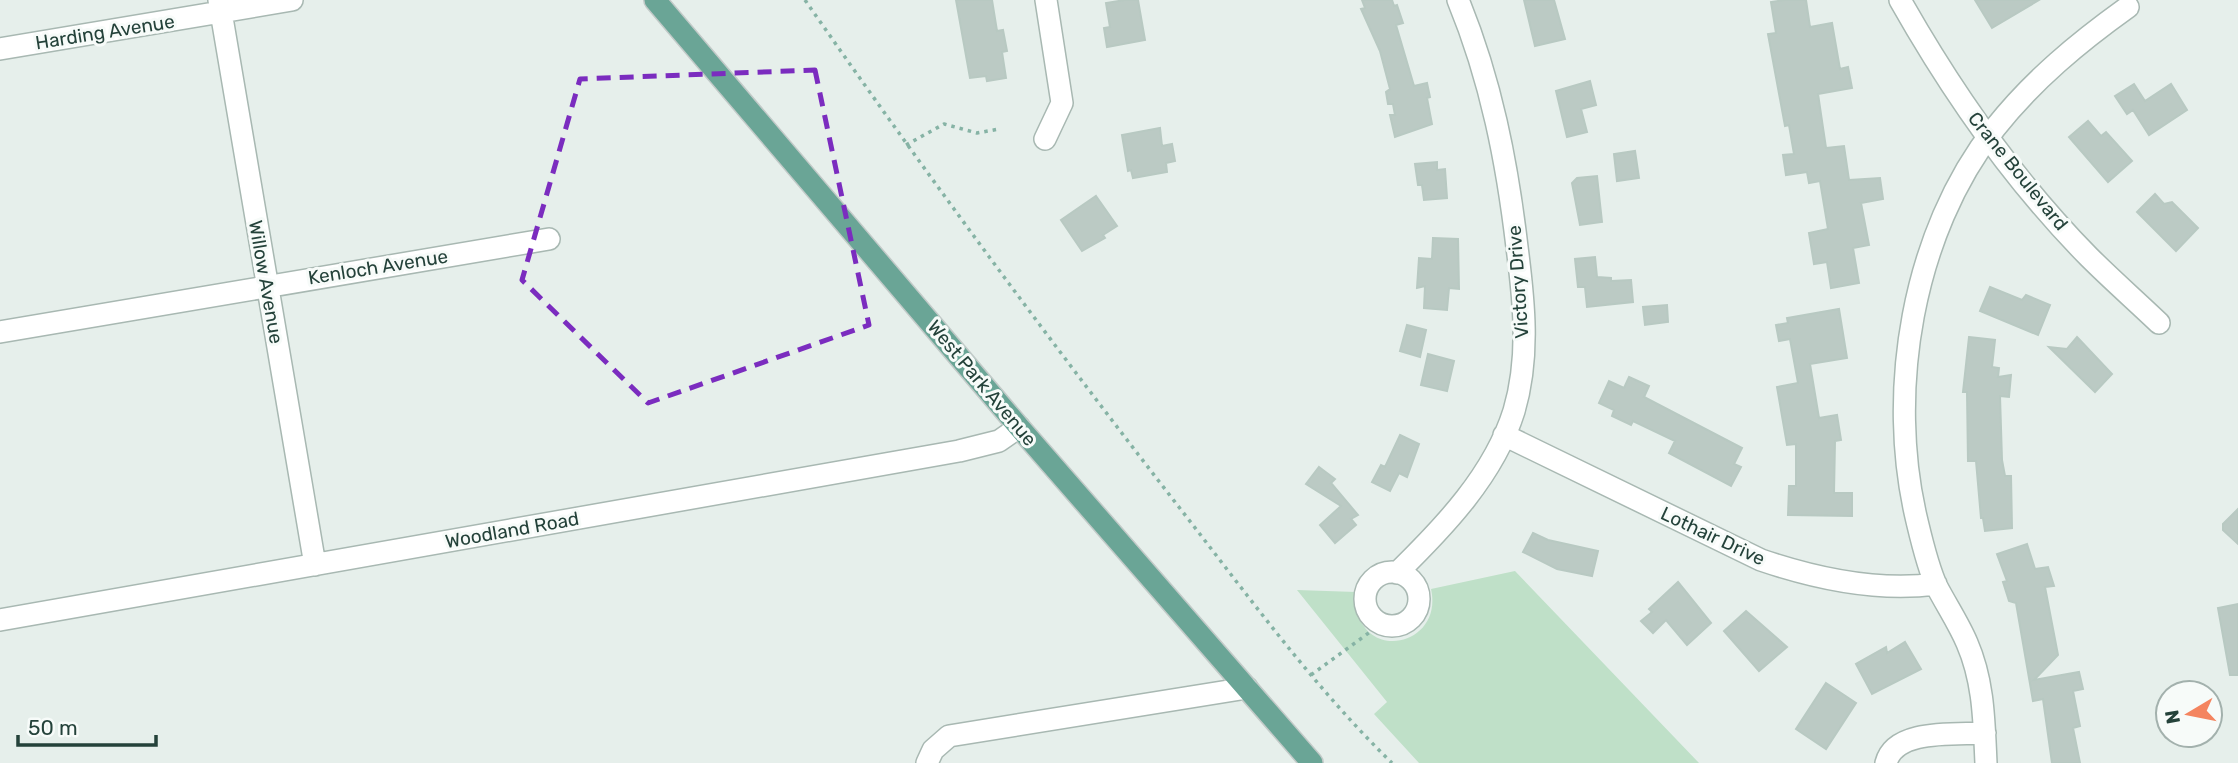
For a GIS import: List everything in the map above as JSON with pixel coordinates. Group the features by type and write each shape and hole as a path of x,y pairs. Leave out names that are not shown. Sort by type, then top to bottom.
{"main road":[{"name":"West Park Avenue","path":"655,0 1019,427 1312,763"}],"street":[{"name":"Harding Avenue","path":"0,49 220,6 292,0"},
{"path":"1045,139 1062,103 1046,0"},
{"name":"Victory Drive","path":"1397,573 1461,506 1504,435 1521,379 1524,298 1501,136 1458,0"},
{"name":"Crane Boulevard","path":"1900,0 1964,104 2037,198 2089,257 2160,323"},
{"name":"Willow Avenue","path":"220,6 315,565"},
{"path":"1986,763 1984,704 1977,671 1968,643 1936,584 1917,523 1909,482 1904,441 1905,380 1913,320 1926,265 1951,204 1989,137 2048,70 2083,39 2128,7"},
{"name":"Kenloch Avenue","path":"0,332 549,239"},
{"name":"Woodland Road","path":"0,620 960,451 999,441 1019,427"},
{"name":"Lothair Drive","path":"1504,435 1761,560 1792,570 1870,586 1906,588 1936,584"},
{"path":"1397,573 1412,581 1417,589 1418,607 1407,622 1390,626 1381,624 1374,619 1366,604 1368,587 1380,575 1397,573"},
{"path":"928,763 933,750 949,736 1247,688"},
{"path":"1886,763 1889,752 1901,742 1917,738 1985,733"}],"path":[{"path":"805,0 906,145 1142,460 1311,675 1392,763"},
{"path":"906,145 944,124 977,133 999,128"},
{"path":"1311,675 1381,624"}],"highlighted area":[{"path":"815,70 869,325 648,403 522,280 580,79"}],"green space":[{"path":"1515,571 1699,763 1419,763 1374,714 1387,702 1297,590 1356,592 1357,612 1366,629 1377,638 1390,641 1417,633 1427,622 1432,608 1431,589"}],"building":[{"path":"956,0 992,0 997,31 1003,30 1007,51 1002,52 1006,78 987,81 986,76 970,78"},
{"path":"1138,0 1145,40 1107,47 1104,28 1110,27 1106,3"},
{"path":"1362,0 1392,0 1394,6 1397,5 1403,23 1396,25 1414,86 1427,83 1432,124 1395,137 1390,115 1395,115 1393,104 1388,104 1386,92 1390,89 1380,51 1361,9 1365,8"},
{"path":"1524,0 1554,0 1565,39 1535,46"},
{"path":"1806,0 1810,27 1832,23 1840,69 1848,67 1852,88 1818,94 1826,148 1844,146 1849,180 1880,178 1883,199 1861,203 1869,245 1853,248 1859,283 1831,288 1827,262 1814,264 1809,233 1828,229 1820,181 1809,183 1807,172 1786,175 1783,155 1794,154 1789,125 1785,126 1768,34 1776,33 1771,2"},
{"path":"1975,0 2039,0 1992,28"},
{"path":"1590,81 1596,105 1581,109 1587,132 1567,137 1556,91"},
{"path":"2134,84 2145,101 2171,84 2187,110 2149,135 2133,110 2127,114 2115,96"},
{"path":"2088,121 2101,136 2106,132 2132,161 2108,182 2069,137"},
{"path":"1160,128 1162,146 1172,144 1175,161 1166,163 1167,172 1133,178 1131,170 1128,171 1122,135"},
{"path":"1635,151 1639,178 1617,181 1614,154"},
{"path":"1437,162 1437,170 1445,169 1447,198 1424,200 1422,185 1418,185 1415,164"},
{"path":"1597,176 1602,222 1580,225 1572,183 1577,178"},
{"path":"2155,194 2164,204 2172,202 2198,228 2176,251 2137,212"},
{"path":"1096,196 1117,226 1103,235 1105,238 1082,251 1061,220"},
{"path":"1433,238 1458,239 1459,289 1449,288 1447,310 1424,308 1425,286 1417,288 1419,258 1432,259"},
{"path":"1595,257 1597,277 1611,278 1611,281 1631,280 1633,302 1587,307 1585,287 1578,287 1575,259"},
{"path":"1990,287 2022,300 2026,295 2050,305 2038,335 1980,311"},
{"path":"1667,305 1668,322 1645,325 1643,307"},
{"path":"1839,309 1847,358 1810,364 1819,418 1837,415 1841,440 1835,441 1834,493 1852,493 1852,516 1788,515 1789,486 1796,486 1796,444 1787,445 1777,387 1798,383 1790,339 1779,341 1776,325 1788,323 1787,318"},
{"path":"1407,325 1426,330 1420,357 1400,351"},
{"path":"1969,337 1995,340 1992,367 1999,368 1998,377 2011,375 2009,397 2000,396 2002,460 2005,476 2011,476 2012,528 1985,531 1981,518 1976,461 1968,461 1967,392 1963,392"},
{"path":"2077,337 2112,374 2095,392 2049,347 2067,349"},
{"path":"1428,354 1454,361 1447,391 1421,385"},
{"path":"1629,377 1649,386 1644,397 1742,448 1734,464 1741,467 1731,486 1669,453 1675,441 1633,421 1631,425 1612,416 1614,410 1599,403 1609,381 1624,388"},
{"path":"1400,435 1419,444 1407,477 1399,473 1390,491 1372,482 1381,465 1385,467"},
{"path":"1319,467 1335,479 1331,483 1358,515 1351,519 1356,525 1335,543 1320,525 1341,506 1306,484"},
{"path":"2238,509 2238,544 2223,530 2223,524"},
{"path":"1533,533 1548,540 1598,551 1592,576 1557,569 1523,552"},
{"path":"2027,544 2035,569 2048,567 2054,586 2045,587 2058,655 2034,680 2079,672 2083,689 2073,691 2080,726 2073,728 2080,763 2052,763 2043,699 2033,701 2016,603 2009,601 2003,582 2007,581 1997,554"},
{"path":"1678,582 1711,623 1687,645 1666,620 1653,633 1641,621 1652,612 1649,609"},
{"path":"2238,604 2238,675 2230,675 2218,608"},
{"path":"1746,611 1787,647 1759,671 1724,631"},
{"path":"1905,642 1921,669 1872,694 1856,664 1886,647 1887,653"},
{"path":"1826,683 1856,703 1826,749 1796,729"}]}
